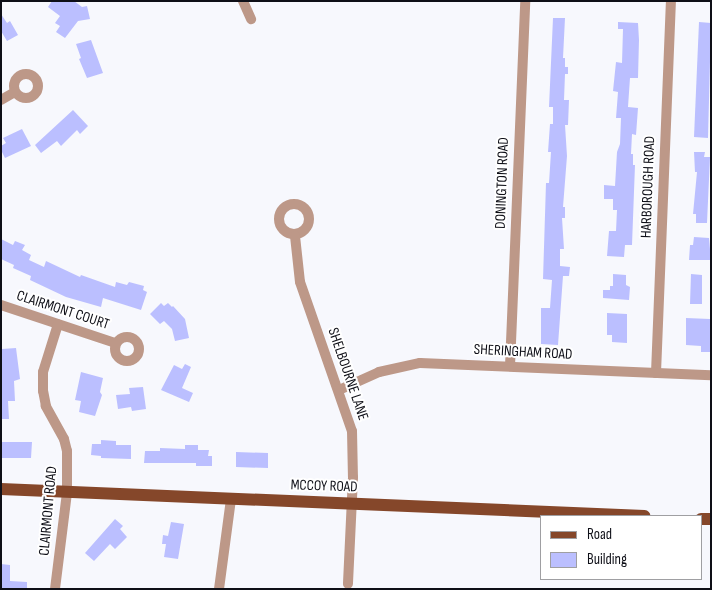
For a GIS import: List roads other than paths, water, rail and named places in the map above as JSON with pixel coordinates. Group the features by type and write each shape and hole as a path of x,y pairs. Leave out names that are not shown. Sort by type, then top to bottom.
{"main road":[{"name":"MCCOY ROAD","path":"1,489 620,515"}],"street":[{"path":"243,1 251,20"},
{"name":"DONINGTON ROAD","path":"510,366 525,1"},
{"name":"HARBOROUGH ROAD","path":"656,373 671,1"},
{"path":"1,100 15,92"},
{"name":"SHELBOURNE LANE","path":"294,236 300,282 339,390 353,441 348,584"},
{"name":"CLAIRMONT COURT","path":"1,305 116,343"},
{"name":"CLAIRMONT ROAD","path":"56,589 67,492 66,445 46,406 43,391 46,359 58,324"},
{"name":"SHERINGHAM ROAD","path":"339,390 379,372 403,365 435,363 711,375"},
{"path":"219,589 231,499"}]}
